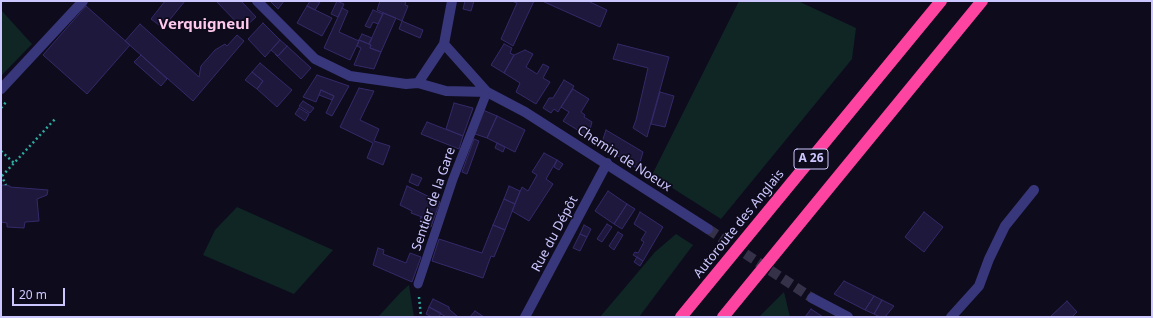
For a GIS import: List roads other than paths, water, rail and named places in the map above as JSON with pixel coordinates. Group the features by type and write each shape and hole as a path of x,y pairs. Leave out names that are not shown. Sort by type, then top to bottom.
{"highway":[{"name":"Autoroute des Anglais","path":"682,317 941,1"},
{"name":"A 26","path":"723,317 982,1"}],"street":[{"path":"1,88 83,1"},
{"path":"257,1 315,59 350,76 406,84 418,83 446,91 487,92"},
{"path":"418,83 444,44 451,3"},
{"path":"444,44 487,92"},
{"name":"Chemin de Noeux","path":"487,92 525,112 607,163 708,229"},
{"name":"Rue du Dépôt","path":"525,317 607,163"},
{"path":"952,317 979,286 989,259 1005,226 1034,190"},
{"path":"812,298 848,317"}],"lane":[{"name":"Sentier de la Gare","path":"418,284 454,179 487,92"}],"tunnel":[{"path":"708,229 812,298"}],"district":[{"name":"Verquigneul","path":"204,25"}]}
